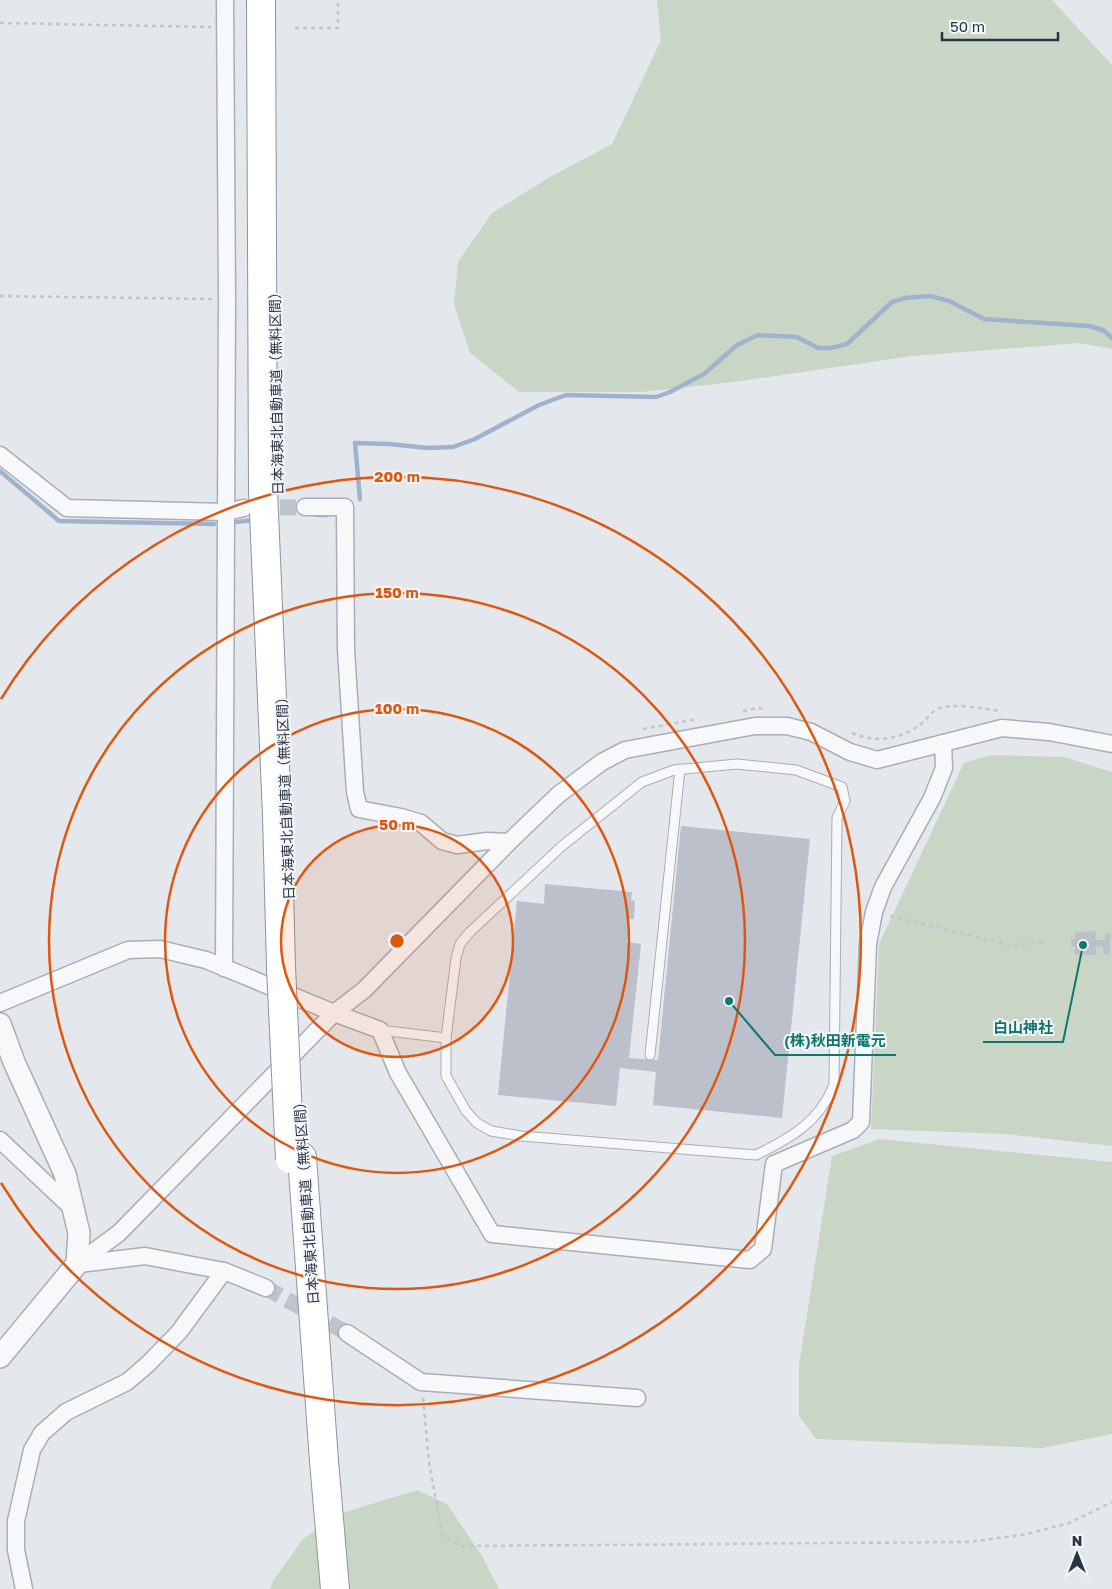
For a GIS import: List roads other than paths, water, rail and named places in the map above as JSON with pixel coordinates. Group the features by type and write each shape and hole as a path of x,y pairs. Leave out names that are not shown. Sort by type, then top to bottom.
{"highway":[{"name":"日本海東北自動車道（無料区間）","path":"261,0 263,490 277,815 296,1158 308,1460 319,1589"},
{"name":"日本海東北自動車道（無料区間）","path":"277,0 275,304 285,967"},
{"name":"日本海東北自動車道（無料区間）","path":"296,1158 334,1589"}],"street":[{"path":"224,968 227,299 225,0"},
{"path":"0,455 66,508 226,512 244,508"},
{"path":"305,507 345,507 346,650 355,792 359,809 401,817 420,824 442,842 457,845 487,841 509,842"},
{"path":"0,1357 77,1264 119,1233 334,1013 364,990 509,842 558,795 602,762 625,750 755,726 787,726 811,732 850,752 877,760 1002,728 1049,732 1112,744"},
{"path":"0,1003 128,950 160,949 206,960 380,1030 398,1073 492,1234 750,1260 763,1248 774,1164 853,1130 861,1122 868,944 874,912 883,887 932,798 944,768 943,743"},
{"path":"0,1024 14,1062 65,1174 79,1233 77,1264"},
{"path":"0,1140 72,1208"},
{"path":"77,1264 145,1256 224,1271 266,1288"},
{"path":"24,1589 16,1550 16,1521 32,1450 42,1433 66,1412 127,1382 148,1364 179,1332 224,1271"},
{"path":"347,1333 421,1382 637,1398"}],"lane":[{"path":"737,764 796,770 842,787 845,801 837,818 834,1085 829,1098 810,1123 782,1142 756,1155 521,1136 491,1131 477,1123 466,1111 446,1076 446,1038 456,958 460,944 470,932 562,846 642,782 674,770 737,764"},
{"path":"650,1055 680,769"},
{"path":"380,1030 446,1038"}],"waterway":[{"path":"360,499 355,443 428,448 453,447 475,439 539,405 566,395 656,397 670,392 704,374 737,345 758,335 797,337 818,348 831,348 847,344 892,302 905,298 930,296 949,301 984,319 1089,326 1103,330 1112,338"},
{"path":"0,471 59,521 214,524"},
{"path":"317,515 327,515"},
{"path":"236,522 254,520"}],"tunnel":[{"path":"256,508 305,507"},
{"path":"266,1288 347,1333"}],"place":[{"name":"白山神社","path":"1083,945"},
{"name":"(株)秋田新電元","path":"729,1001"}]}
